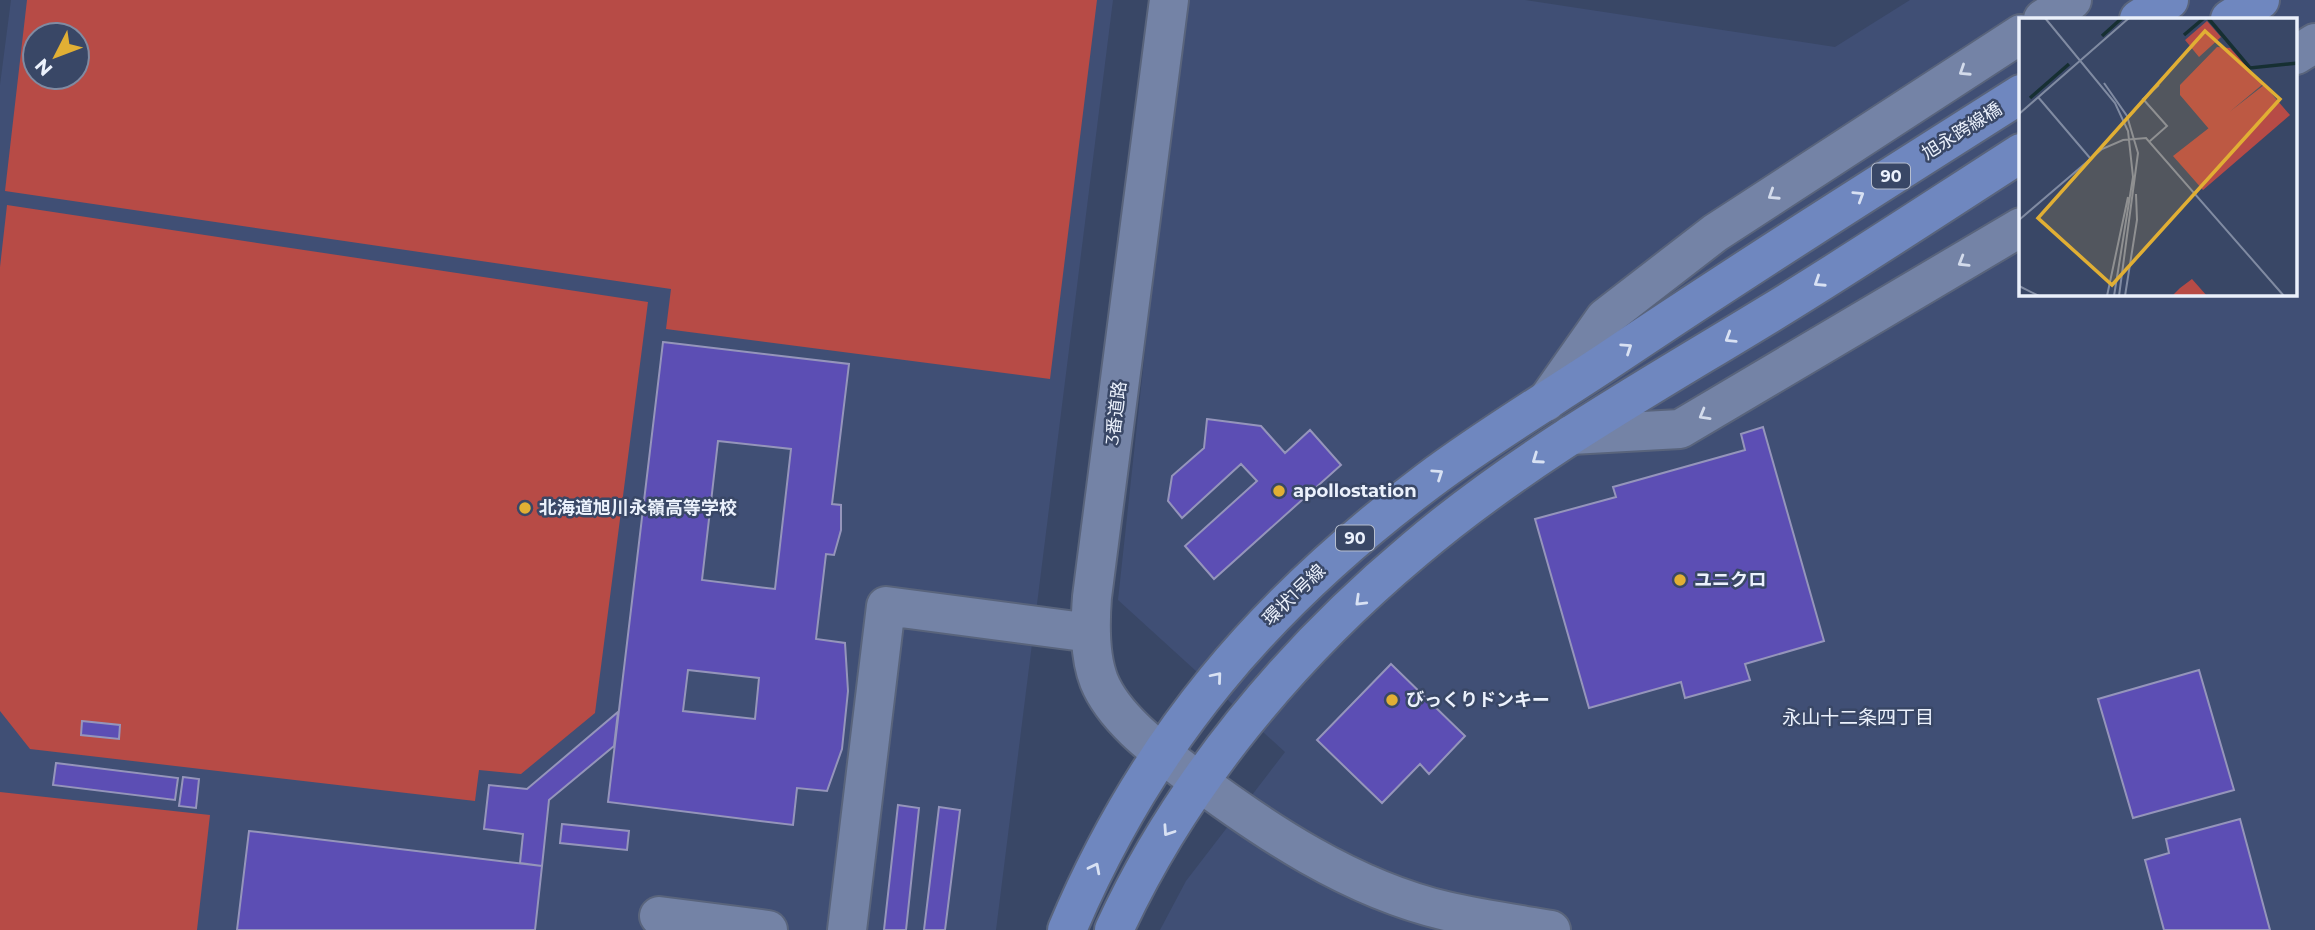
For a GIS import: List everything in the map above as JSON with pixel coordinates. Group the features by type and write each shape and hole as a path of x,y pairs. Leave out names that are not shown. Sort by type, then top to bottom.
{"main road":[{"path":"2141,18 2169,0"},
{"path":"2232,18 2260,0"},
{"name":"旭永跨線橋","path":"1760,259 2019,95"},
{"path":"1114,930 1160,843 1255,708 1281,679 1412,551 1571,435 1788,302 2019,154"},
{"name":"環状1号線","path":"1066,930 1121,817 1160,752 1214,680 1253,635 1337,553 1432,478 1760,259"}],"street":[{"name":"3番道路","path":"1169,0 1092,597 1091,633 1094,659 1105,692 1160,752 1253,822 1319,860 1386,891 1444,911 1551,930"},
{"path":"2045,18 2072,0"},
{"path":"1545,403 1605,318 1715,233 2019,35"},
{"path":"2298,54 2315,43"},
{"path":"1571,435 1680,429 2019,228"},
{"path":"847,930 886,606 1091,633"},
{"path":"659,916 768,930"}],"shaded area":[{"name":"北海道旭川永嶺高等学校","path":"11,0 1113,0 996,930 0,930 0,85"},
{"path":"27,0 1097,0 1050,379 666,329 671,289 5,191 21,52 21,91 91,91 91,21 25,21"},
{"path":"1183,0 1525,0 1835,47 1910,0 2315,0 2315,930 1160,930 1186,881 1285,752 1118,600"},
{"path":"7,205 648,302 595,713 521,774 479,770 475,801 30,749 0,711 0,267"},
{"path":"0,792 210,815 197,930 0,930"}],"building":[{"path":"663,342 849,364 832,504 841,505 841,530 834,555 826,554 816,639 845,643 848,691 842,749 827,791 797,788 793,825 608,802","holes":["718,441 791,449 775,589 702,580","688,670 759,678 755,719 683,711"]},
{"name":"apollostation","path":"1207,419 1261,426 1285,453 1310,430 1341,465 1214,579 1185,546 1257,481 1241,464 1182,518 1168,501 1172,476 1204,448"},
{"name":"ユニクロ","path":"1763,427 1824,641 1745,664 1750,680 1685,698 1681,682 1589,708 1535,519 1616,497 1613,487 1745,450 1741,434"},
{"name":"びっくりドンキー","path":"1391,664 1465,736 1429,774 1420,764 1382,803 1317,740"},
{"path":"2199,670 2234,790 2133,818 2098,699"},
{"path":"618,712 614,746 549,800 542,866 520,863 523,834 484,829 489,785 527,789"},
{"path":"82,721 120,725 119,739 81,735"},
{"path":"56,763 178,778 175,800 53,785"},
{"path":"183,777 199,779 196,808 179,806"},
{"path":"898,805 919,808 906,930 884,930"},
{"path":"939,807 960,810 945,930 924,930"},
{"path":"2240,819 2270,930 2164,930 2145,860 2169,853 2166,839"},
{"path":"562,824 629,831 627,850 560,843"},
{"path":"249,831 542,866 535,930 237,930"}],"place":[{"name":"apollostation","path":"1279,491"},
{"name":"北海道旭川永嶺高等学校","path":"525,508"},
{"name":"ユニクロ","path":"1680,580"},
{"name":"びっくりドンキー","path":"1392,700"}],"district":[{"name":"永山十二条四丁目","path":"1858,717"}]}
